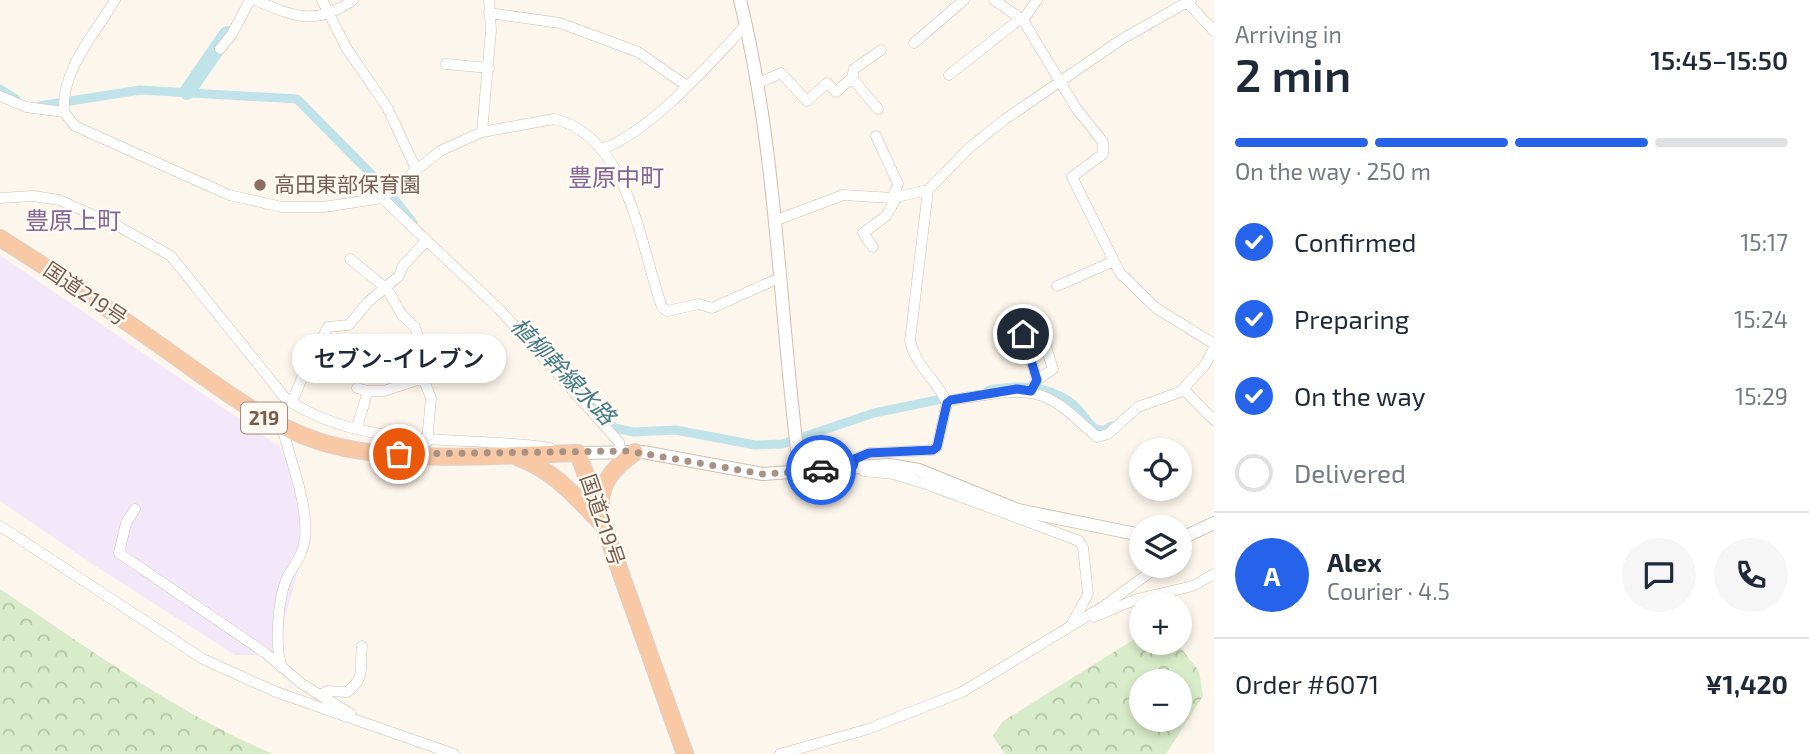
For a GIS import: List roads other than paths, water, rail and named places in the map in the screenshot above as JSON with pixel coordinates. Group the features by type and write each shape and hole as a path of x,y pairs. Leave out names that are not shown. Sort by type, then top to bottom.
{"highway":[{"name":"国道219号","path":"0,238 68,281 262,417 318,441 348,449 399,454 578,453 685,753"},
{"path":"603,525 601,494 607,477 627,451"},
{"path":"510,454 536,464 568,486 603,525"}],"street":[{"path":"64,112 67,85 87,41 115,0"},
{"path":"220,49 252,0 304,18 328,13 353,0"},
{"path":"323,0 347,50 387,107 416,169"},
{"path":"482,132 489,68 489,0"},
{"path":"740,0 757,83 800,473"},
{"path":"914,43 964,0"},
{"path":"994,0 1021,20 1060,83 1103,142 1103,154 1072,177 1126,281 1156,308 1213,345 1205,365 1183,389 1138,407 1108,434 1097,437 1064,405 1034,386 1023,334"},
{"path":"949,75 1021,20 1037,0"},
{"path":"774,221 843,195 895,198 928,190 987,132 1122,39 1187,1 1214,30"},
{"path":"489,12 560,23 638,52 687,86"},
{"path":"602,149 625,138 687,86 746,25"},
{"path":"757,83 781,73 807,101 827,83 836,92 852,78 854,69 881,50"},
{"path":"446,64 489,68"},
{"path":"852,78 878,109"},
{"path":"0,96 26,107 64,112 75,126 229,195 282,207 324,207 382,198 440,151 482,132 554,119 565,121 602,149 626,188 662,307 667,311 699,304 712,308 779,278"},
{"path":"873,247 863,233 886,215 895,198 898,184 876,136"},
{"path":"853,466 855,459 869,453 933,450 937,447 947,403 942,390 918,363 910,341 928,190"},
{"path":"0,198 33,196 59,200 116,225 171,256 292,402 309,412 357,427 427,442 534,446 578,453 627,451 763,474 800,473 853,466 889,466 919,470 1018,510 1129,533"},
{"path":"382,198 531,343 627,451"},
{"path":"292,402 306,366 328,327 349,325 368,302 387,289 426,241"},
{"path":"350,259 387,289 401,315 415,327 421,345 423,377 431,398 427,442"},
{"path":"1057,286 1114,261"},
{"path":"947,403 1034,386 1053,369 1037,319"},
{"path":"357,388 384,391 423,377"},
{"path":"1183,389 1214,420"},
{"path":"357,427 368,391"},
{"path":"282,426 302,500 305,536 303,555 289,575 278,607 282,667"},
{"path":"831,469 894,474 1079,541 1083,547 1087,594 1082,609 1070,626"},
{"path":"135,509 126,523 119,553 359,721"},
{"path":"1192,536 1214,523"},
{"path":"0,526 203,659 276,692 454,754"},
{"path":"1070,626 1137,599 1193,586 1214,574"},
{"path":"780,754 868,729 962,692 1104,606 1142,578"},
{"path":"320,695 327,691 347,692 356,686 362,676 362,646"}],"waterway":[{"path":"187,92 227,34"},
{"name":"植柳幹線水路","path":"0,89 16,99"},
{"name":"植柳幹線水路","path":"39,106 140,90 297,99 385,188"},
{"name":"植柳幹線水路","path":"393,197 413,223"},
{"name":"植柳幹線水路","path":"522,327 602,418 615,428 633,432 676,430 755,445 782,444 874,413 942,399"},
{"name":"植柳幹線水路","path":"989,390 1010,387 1040,389 1060,396 1074,405 1097,430 1105,430 1111,426"}],"place":[{"name":"高田東部保育園","path":"260,185"},
{"name":"セブン-イレブン","path":"399,454"}],"district":[{"name":"豊原中町","path":"616,178"},
{"name":"豊原上町","path":"73,221"}]}
